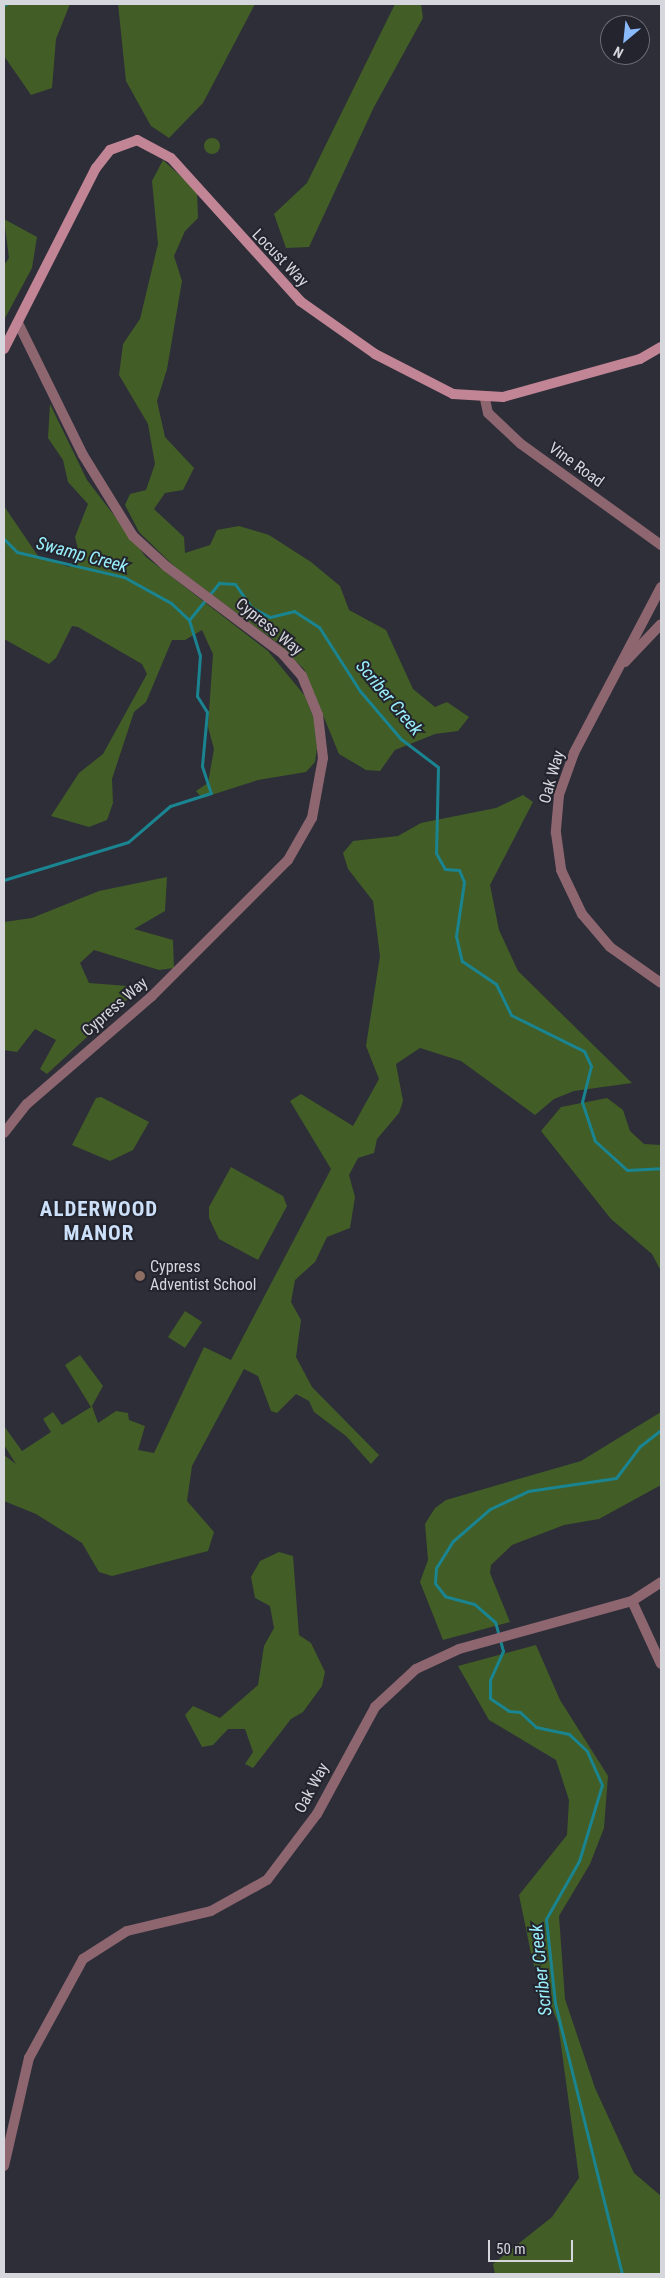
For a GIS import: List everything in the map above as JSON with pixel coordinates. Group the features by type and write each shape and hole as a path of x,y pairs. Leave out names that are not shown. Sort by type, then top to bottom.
{"main road":[{"name":"Locust Way","path":"4,349 96,168 110,150 137,140 171,158 266,268 322,319 424,381 453,394 484,399 640,359 661,347"}],"street":[{"name":"Cypress Way","path":"4,1133 27,1104 151,998 271,880 312,818 323,758 312,694 284,654 180,577 144,547 121,520 18,323"},
{"name":"Vine Road","path":"484,399 488,413 521,444 661,545"},
{"name":"Oak Way","path":"661,587 565,774 556,816 558,854 567,886 594,930 661,983"},
{"name":"Oak Way","path":"619,668 661,624"},
{"name":"Oak Way","path":"4,2166 29,2058 83,1959 128,1931 211,1912 267,1880 317,1814 361,1726 384,1696 430,1661 489,1641 632,1601 661,1582"},
{"path":"632,1601 661,1664"}],"green space":[{"path":"4,4 70,4 56,39 52,88 31,95 4,56"},
{"path":"118,4 255,4 203,103 169,138 151,126 126,81"},
{"path":"395,4 421,4 423,18 374,107 309,247 286,248 274,214 307,183"},
{"path":"212,138 218,140 220,146 218,152 212,154 206,152 204,146 206,140"},
{"path":"163,160 197,191 198,218 185,231 174,256 182,281 167,369 157,401 165,437 194,468 183,490 165,493 154,509 184,537 185,553 210,545 217,530 239,526 269,535 311,562 340,586 349,610 386,630 413,689 435,707 447,702 469,717 458,731 435,734 395,750 380,771 366,770 339,754 304,669 276,642 176,568 139,532 125,505 130,494 146,490 155,464 148,424 119,375 123,344 140,319 158,244 152,181"},
{"path":"4,219 37,237 32,268 4,320 4,265 9,258"},
{"path":"50,404 87,480 146,557 268,651 305,696 314,719 317,748 315,762 306,772 258,780 202,798 196,791 208,783 214,749 208,727 213,654 202,630 185,640 172,640 146,702 134,712 112,779 113,803 107,820 89,827 51,816 79,773 103,754 147,674 142,664 78,627 72,626 56,658 49,664 4,639 4,506 38,556 69,567 79,553 75,537 88,504 68,482 63,460 48,438"},
{"path":"523,795 533,802 490,885 499,930 518,971 632,1083 574,1091 554,1099 535,1115 461,1061 420,1048 396,1064 403,1101 399,1113 377,1139 374,1153 358,1158 349,1175 355,1197 350,1228 327,1237 315,1262 295,1280 291,1302 301,1320 296,1357 312,1387 379,1455 371,1464 346,1436 314,1412 309,1401 296,1394 277,1413 271,1411 258,1376 244,1369 192,1466 187,1501 214,1532 208,1551 112,1576 99,1572 82,1543 36,1514 4,1501 4,1455 16,1464 4,1445 4,1426 22,1451 51,1432 43,1419 53,1412 62,1425 91,1407 65,1365 80,1355 103,1386 92,1406 98,1423 116,1411 128,1413 129,1420 145,1426 138,1450 154,1453 204,1347 231,1360 331,1169 290,1101 301,1094 353,1126 379,1079 366,1046 380,956 373,901 348,869 343,853 353,841 398,836 421,823 496,808"},
{"path":"167,877 165,911 134,929 173,940 174,968 159,970 94,950 80,963 89,983 128,986 129,998 47,1074 40,1069 56,1040 35,1029 17,1052 4,1050 4,922 32,918 99,891"},
{"path":"101,1097 149,1122 133,1150 110,1161 72,1145 96,1098"},
{"path":"607,1098 623,1110 630,1131 644,1144 661,1145 661,1271 652,1254 611,1219 541,1131 561,1107"},
{"path":"231,1167 283,1196 287,1206 258,1260 219,1239 209,1218 209,1207"},
{"path":"185,1311 202,1322 185,1348 168,1337"},
{"path":"661,1412 661,1485 599,1519 564,1525 512,1545 491,1565 490,1573 510,1622 443,1640 420,1582 428,1560 425,1524 435,1508 446,1500 581,1461"},
{"path":"279,1552 293,1556 299,1635 311,1643 325,1672 322,1686 303,1712 291,1719 253,1768 245,1764 253,1752 245,1729 228,1729 213,1745 202,1747 185,1715 193,1706 220,1718 258,1685 264,1646 274,1628 270,1606 255,1598 251,1577 260,1561"},
{"path":"536,1645 560,1700 608,1776 604,1828 590,1864 559,1916 565,1999 595,2088 634,2173 661,2196 661,2274 495,2274 493,2264 552,2217 579,2178 558,2023 533,1963 519,1895 567,1835 569,1800 556,1760 489,1720 458,1666"}],"waterway":[{"name":"Swamp Creek","path":"4,539 17,552 124,577 171,603 189,620 200,655 197,696 207,712 202,766 211,793 170,806 128,842 4,880"},
{"name":"Scriber Creek","path":"189,620 219,583 235,584 251,607 270,617 294,611 319,627 360,691 401,739 438,767 436,853 445,869 459,870 464,882 456,936 462,961 496,984 511,1015 584,1051 591,1066 582,1102 595,1141 627,1170 661,1168"},
{"name":"Scriber Creek","path":"622,2274 555,2003 546,1919 579,1861 602,1785 587,1751 569,1734 536,1727 520,1712 509,1711 490,1698 490,1680 503,1651 495,1622 474,1604 445,1596 435,1583 436,1568 453,1541 490,1509 528,1491 616,1478 639,1447 661,1430"}],"place":[{"name":"Cypress Adventist School","path":"140,1276"}],"district":[{"name":"ALDERWOOD MANOR","path":"99,1221"}]}
